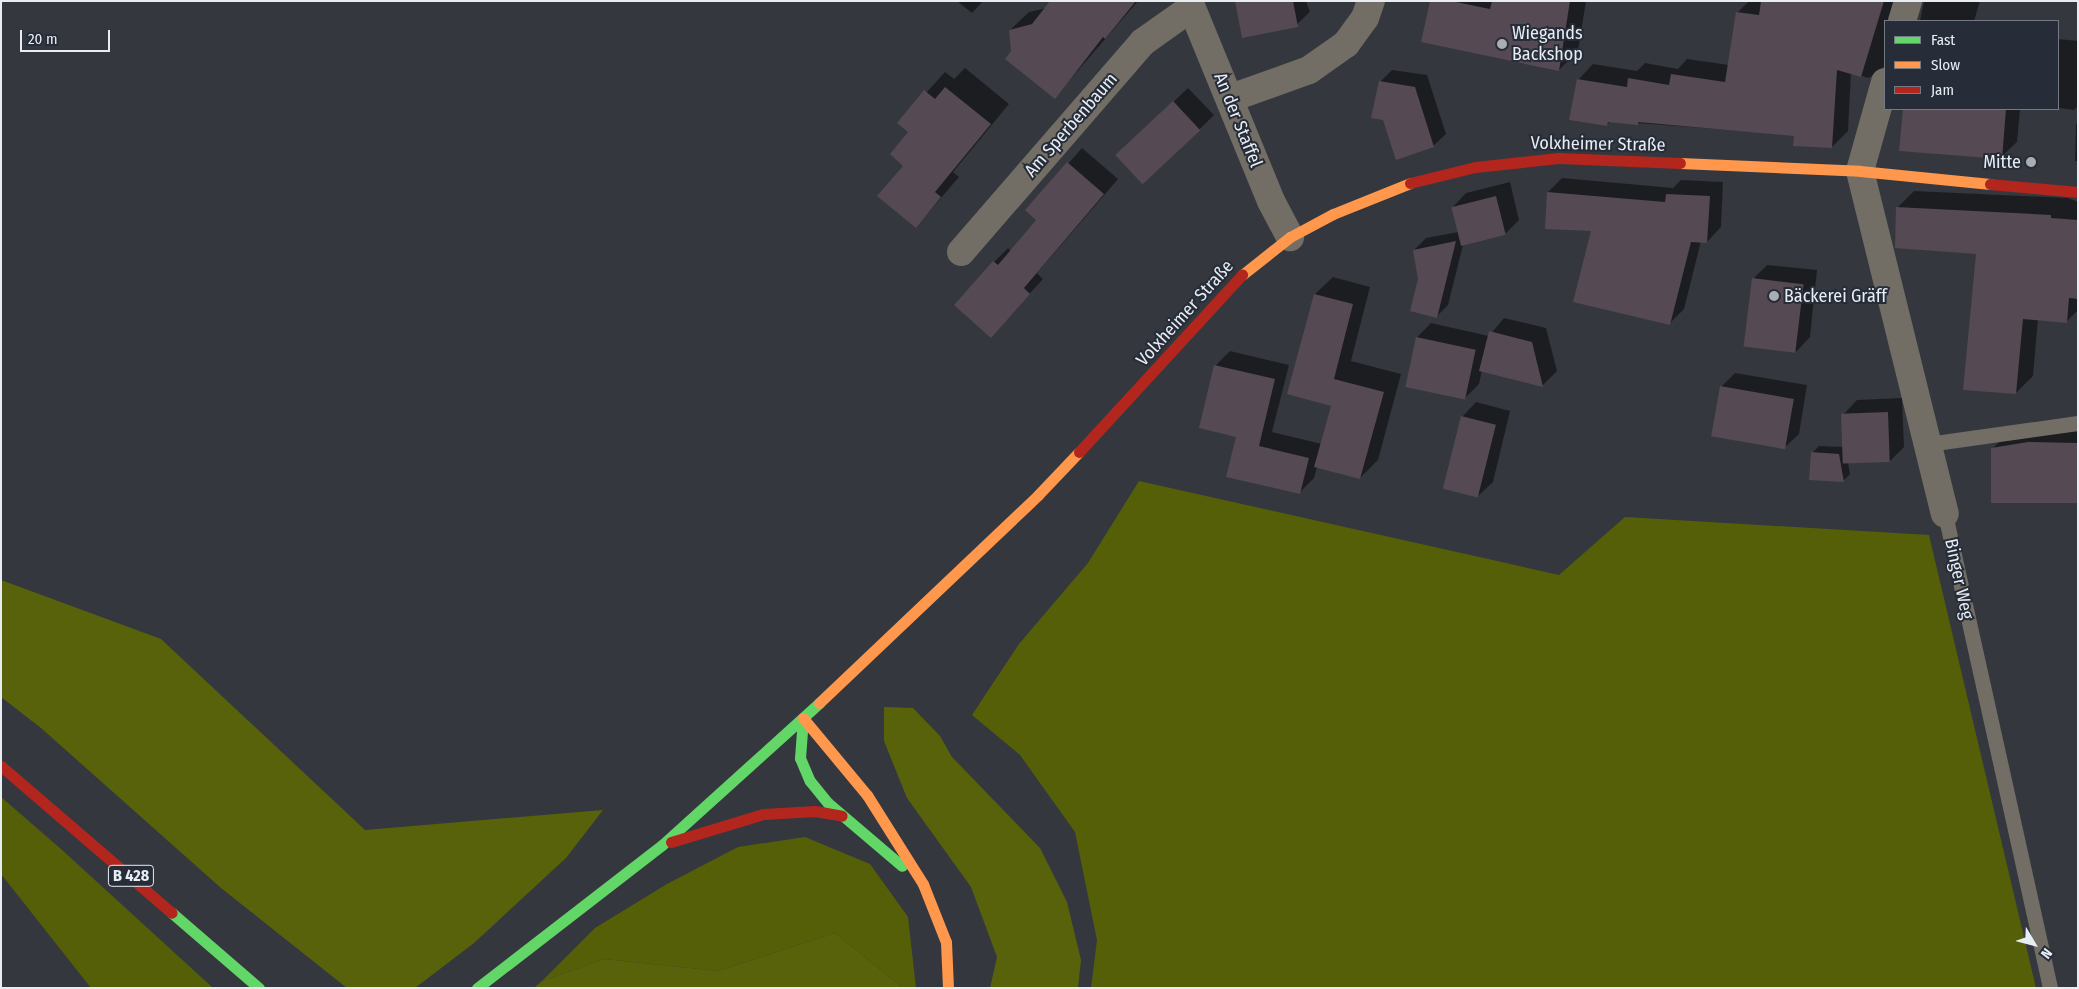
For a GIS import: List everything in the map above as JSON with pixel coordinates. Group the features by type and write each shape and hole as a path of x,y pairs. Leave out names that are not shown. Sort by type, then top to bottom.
{"main road":[{"name":"Volxheimer Straße","path":"477,988 662,845 804,718 1038,495 1170,356 1222,295 1257,261 1290,237 1333,214 1400,186 1475,167 1517,161 1602,159 1860,171 2078,192"},
{"path":"804,718 800,747 804,770 817,790 842,816 923,884"},
{"path":"804,718 867,795 923,884 946,942 948,988"},
{"name":"B 428","path":"1,766 259,988"},
{"path":"662,845 763,814 815,811 842,816"}],"street":[{"path":"1231,98 1317,65 1346,44 1365,18 1370,1"},
{"path":"1902,20 1908,1"},
{"name":"An der Staffel","path":"1190,5 1231,98 1270,201 1290,237"},
{"name":"Am Sperbenbaum","path":"961,252 1143,42 1190,5"},
{"path":"1860,171 1884,86"},
{"name":"Binger Weg","path":"1860,171 1945,514"}],"lane":[{"path":"1928,444 2078,423"},
{"name":"Binger Weg","path":"1945,514 2050,988"}],"green space":[{"path":"1139,481 1559,575 1625,517 1929,535 2036,988 1091,988 1097,940 1075,832 1020,755 972,715 1019,644 1088,563"},
{"path":"1,580 161,639 365,830 603,810 566,858 474,943 415,988 347,988 221,888 41,728 1,697"},
{"path":"884,707 913,708 940,736 952,757 1040,848 1067,902 1081,960 1078,988 990,988 997,957 971,887 907,798 884,741"},
{"path":"1,797 61,849 213,988 91,988 1,874"},
{"path":"805,837 870,864 908,917 916,988 903,988 835,933 718,971 604,959 542,981 595,928 667,884 738,847"},
{"path":"835,933 903,988 534,988 542,981 604,959 718,971"}],"building":[{"path":"1050,1 1136,1 1105,39 1103,37 1055,99 1005,59 1011,51 1009,30 1032,24"},
{"path":"1235,1 1293,1 1298,27 1242,38"},
{"path":"1430,1 1451,1 1490,9 1492,1 1570,1 1559,71 1421,42"},
{"path":"1761,1 1884,1 1861,77 1837,70 1832,148 1793,146 1794,136 1638,122 1638,125 1608,122 1607,126 1569,120 1577,79 1627,87 1628,78 1669,85 1671,74 1725,82 1736,12 1759,15"},
{"path":"1379,81 1415,87 1434,147 1396,160 1383,120 1371,118"},
{"path":"945,87 991,124 935,192 941,197 916,228 877,196 903,166 890,154 908,132 897,123 924,90 935,99"},
{"path":"1173,101 1200,130 1143,184 1115,155"},
{"path":"1903,110 2006,110 2002,159 1899,151"},
{"path":"1067,162 1104,194 1024,288 1030,294 991,338 954,305 993,261 998,265 1036,220 1025,210"},
{"path":"1547,192 1665,202 1666,194 1710,196 1707,243 1691,242 1670,325 1573,302 1591,231 1545,229"},
{"path":"1496,196 1506,235 1461,246 1451,207"},
{"path":"1896,207 2051,215 2051,218 2078,220 2078,299 2069,298 2067,323 2023,319 2016,394 1963,390 1976,254 1895,248"},
{"path":"1456,241 1437,318 1410,311 1418,279 1413,250"},
{"path":"1752,278 1804,284 1795,353 1744,346"},
{"path":"1314,294 1353,304 1334,379 1384,392 1360,479 1314,467 1331,406 1287,394"},
{"path":"1489,331 1532,342 1543,387 1479,371"},
{"path":"1416,337 1476,350 1465,400 1405,387"},
{"path":"1214,365 1275,379 1259,446 1309,458 1300,494 1226,477 1236,437 1199,428"},
{"path":"1720,386 1794,399 1785,449 1711,436"},
{"path":"1888,412 1890,462 1843,464 1841,414"},
{"path":"1461,416 1496,425 1478,497 1443,489"},
{"path":"2028,442 2078,443 2078,503 1991,503 1991,448"},
{"path":"1811,452 1839,454 1844,482 1809,480"}],"traffic: fast":[{"path":"477,988 662,845 819,703"},
{"path":"803,718 800,758 810,781 828,803 902,866"},
{"path":"172,913 259,988"}],"traffic: slow":[{"path":"1680,163 1860,171 1990,184"},
{"path":"1242,275 1290,237 1333,214 1410,183"},
{"path":"819,703 1038,495 1079,452"},
{"path":"803,718 867,795 923,884 946,942 948,988"}],"traffic: jam":[{"path":"1410,183 1475,167 1559,158 1680,163"},
{"path":"1990,184 2078,192"},
{"path":"1079,452 1242,275"},
{"path":"1,766 172,913"},
{"path":"671,842 763,814 815,811 842,816"}],"place":[{"name":"Wiegands Backshop","path":"1502,44"},
{"name":"Mitte","path":"2031,162"},
{"name":"Bäckerei Gräff","path":"1774,296"}]}
